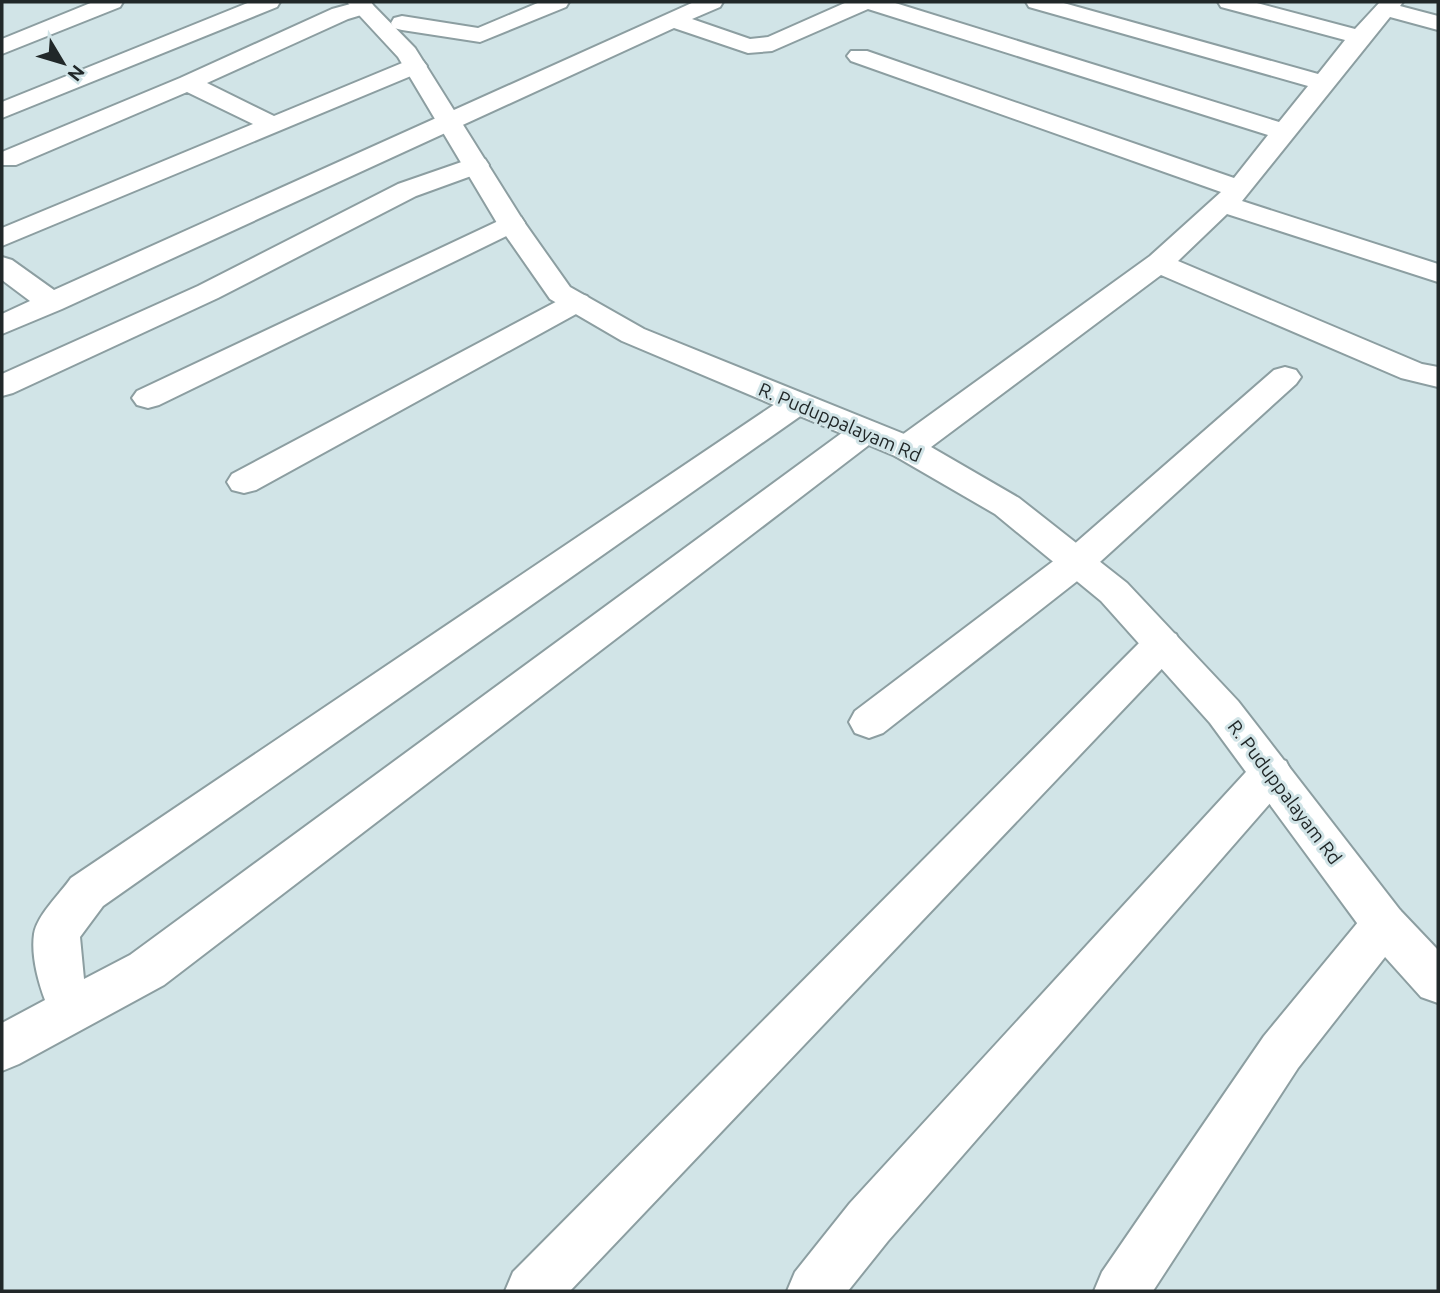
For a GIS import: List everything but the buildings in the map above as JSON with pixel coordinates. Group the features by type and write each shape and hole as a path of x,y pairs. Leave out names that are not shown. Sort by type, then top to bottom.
{"street":[{"path":"2,47 112,2"},
{"path":"2,111 269,2"},
{"path":"394,27 480,35 558,2"},
{"path":"2,326 712,2"},
{"path":"673,20 748,46 772,44 868,2 1284,132"},
{"path":"1037,2 1324,83"},
{"path":"1229,2 1360,37"},
{"path":"7,159 188,83 360,4"},
{"name":"R. Puduppalayam Rd","path":"360,4 394,27 407,53 511,223 560,293 633,335 907,448 1007,506 1114,592 1224,712 1384,924 1438,982"},
{"path":"907,448 1158,263 1231,196 1388,5 1438,23"},
{"path":"394,27 433,7"},
{"path":"859,57 1438,273"},
{"path":"2,238 415,66"},
{"path":"188,83 274,125"},
{"path":"2,386 208,292 407,190 476,165"},
{"path":"148,398 511,223"},
{"path":"1158,263 1412,370 1438,377"},
{"path":"2,266 52,303"},
{"path":"244,482 577,302"},
{"path":"869,722 1077,562 1285,377"},
{"path":"73,1010 61,980 57,933 87,892 797,403"},
{"path":"2,1048 148,970 866,431"},
{"path":"532,1291 1162,644"},
{"path":"814,1291 869,1222 1271,773"},
{"path":"1121,1291 1281,1052 1384,924"}]}
